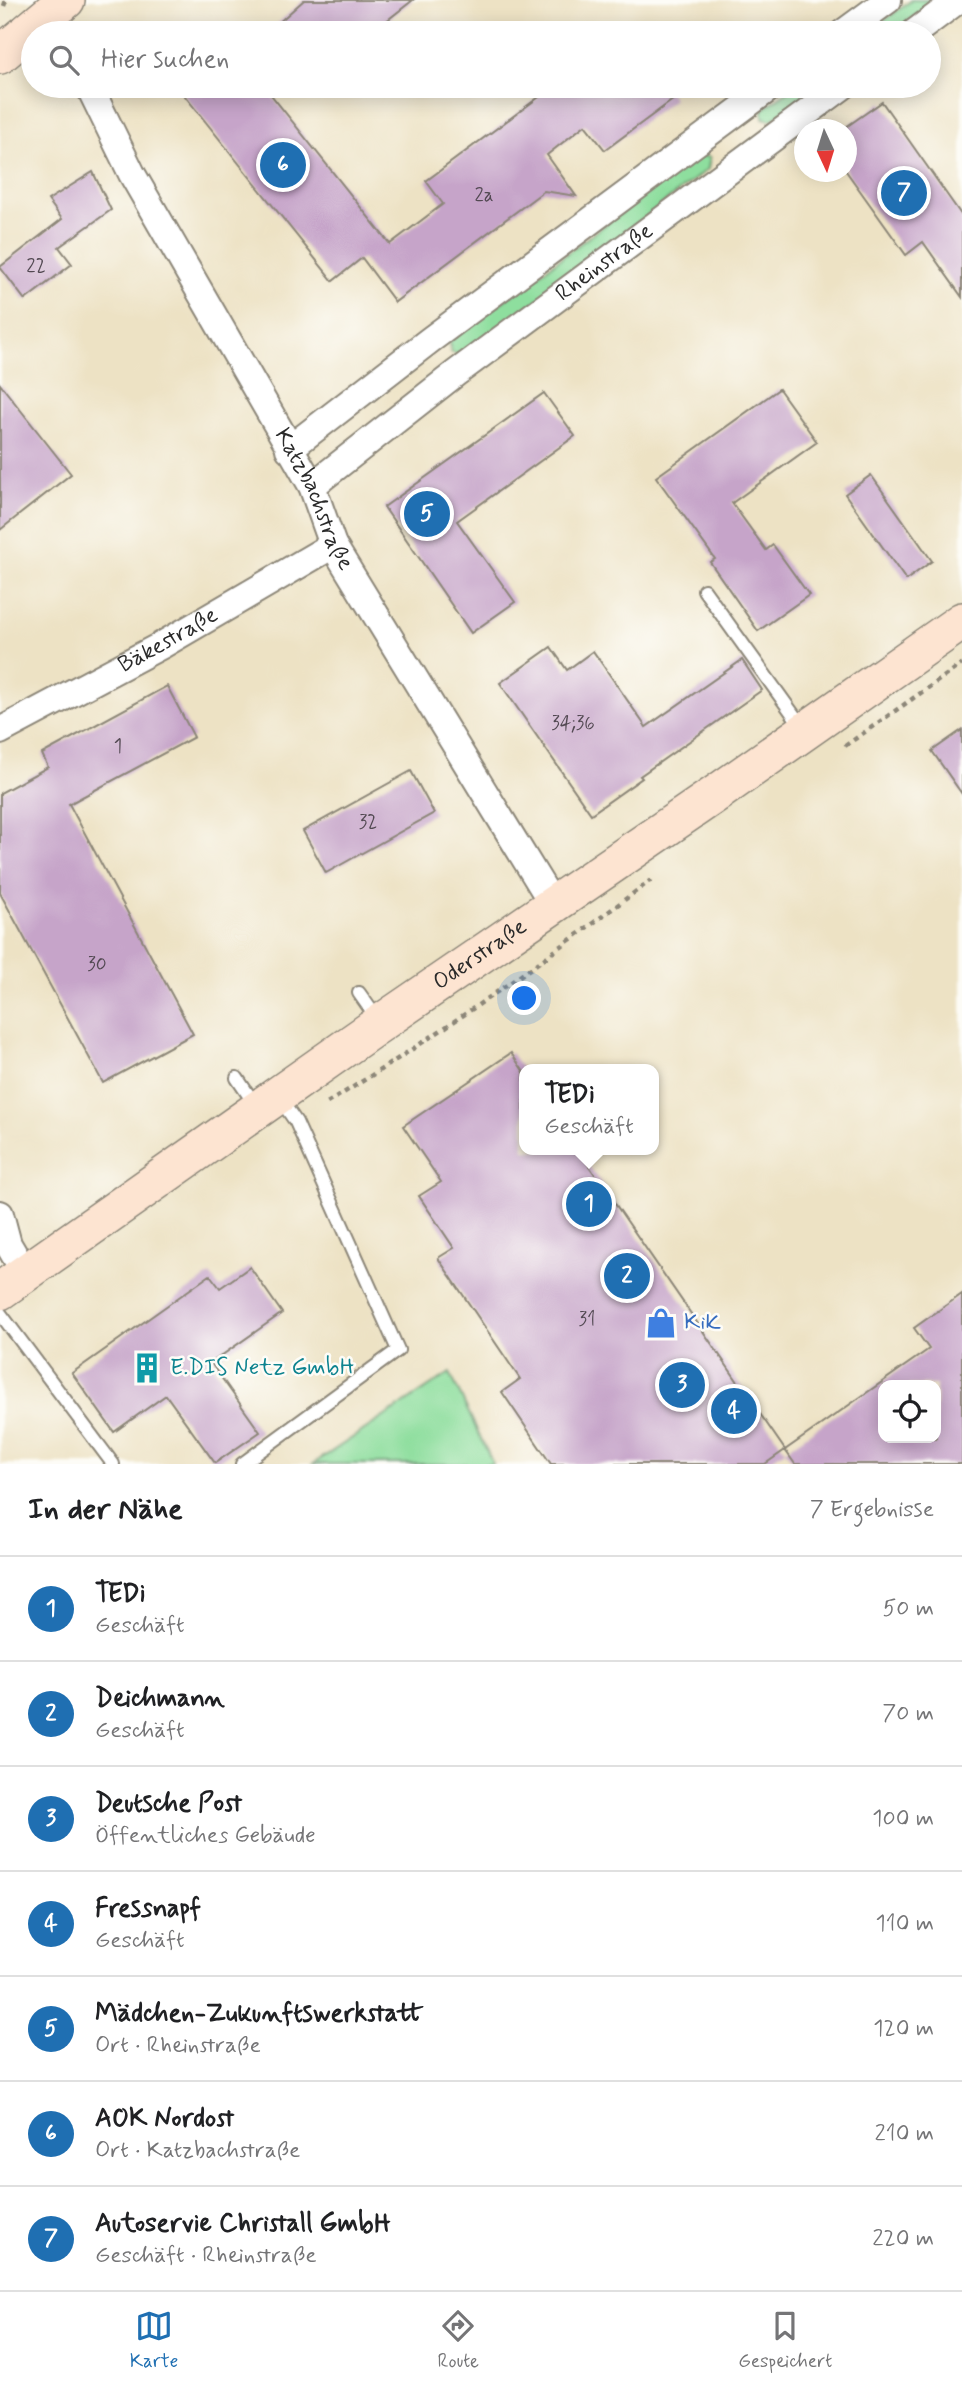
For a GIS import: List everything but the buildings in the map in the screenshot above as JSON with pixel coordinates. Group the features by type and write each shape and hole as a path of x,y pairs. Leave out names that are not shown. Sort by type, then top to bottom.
{"main road":[{"path":"0,55 21,39"},
{"name":"Oderstraße","path":"12,1282 278,1109 380,1023 554,906 962,621"}],"street":[{"path":"859,21 888,0"},
{"path":"930,21 958,0"},
{"name":"Katzbachstraße","path":"95,98 132,174 312,486 333,545 554,906"},
{"name":"Rheinstraße","path":"289,449 430,340 756,98"},
{"name":"Rheinstraße","path":"312,486 456,373 827,98"},
{"path":"728,118 754,152"},
{"path":"430,340 456,373"},
{"name":"Bäkestraße","path":"0,731 162,645 333,545"},
{"path":"0,1214 8,1244 12,1282"}],"lane":[{"path":"704,590 806,731"},
{"path":"359,993 380,1023"},
{"path":"237,1079 278,1109 398,1350 242,1464"},
{"path":"0,1313 113,1464"}],"path":[{"path":"0,9 6,0"},
{"path":"842,748 962,664"},
{"path":"278,1109 378,1072 482,1002 657,876"}],"green space":[{"path":"912,0 937,0 908,21 883,21"},
{"path":"778,98 802,98 771,120 763,118 763,109"},
{"path":"698,155 710,157 708,169 463,357 451,352 450,341"},
{"path":"450,1373 493,1464 313,1464"}],"place":[{"name":"AOK Nordost","path":"283,165"},
{"name":"Autoservie Christall GmbH","path":"904,193"},
{"name":"Mädchen-Zukunftswerkstatt","path":"427,514"},
{"name":"TEDi","path":"589,1204"},
{"name":"Deichmann","path":"627,1276"},
{"name":"KiK","path":"661,1323"},
{"name":"E.DIS Netz GmbH","path":"147,1368"},
{"name":"Deutsche Post","path":"682,1385"},
{"name":"Fressnapf","path":"734,1411"}]}
